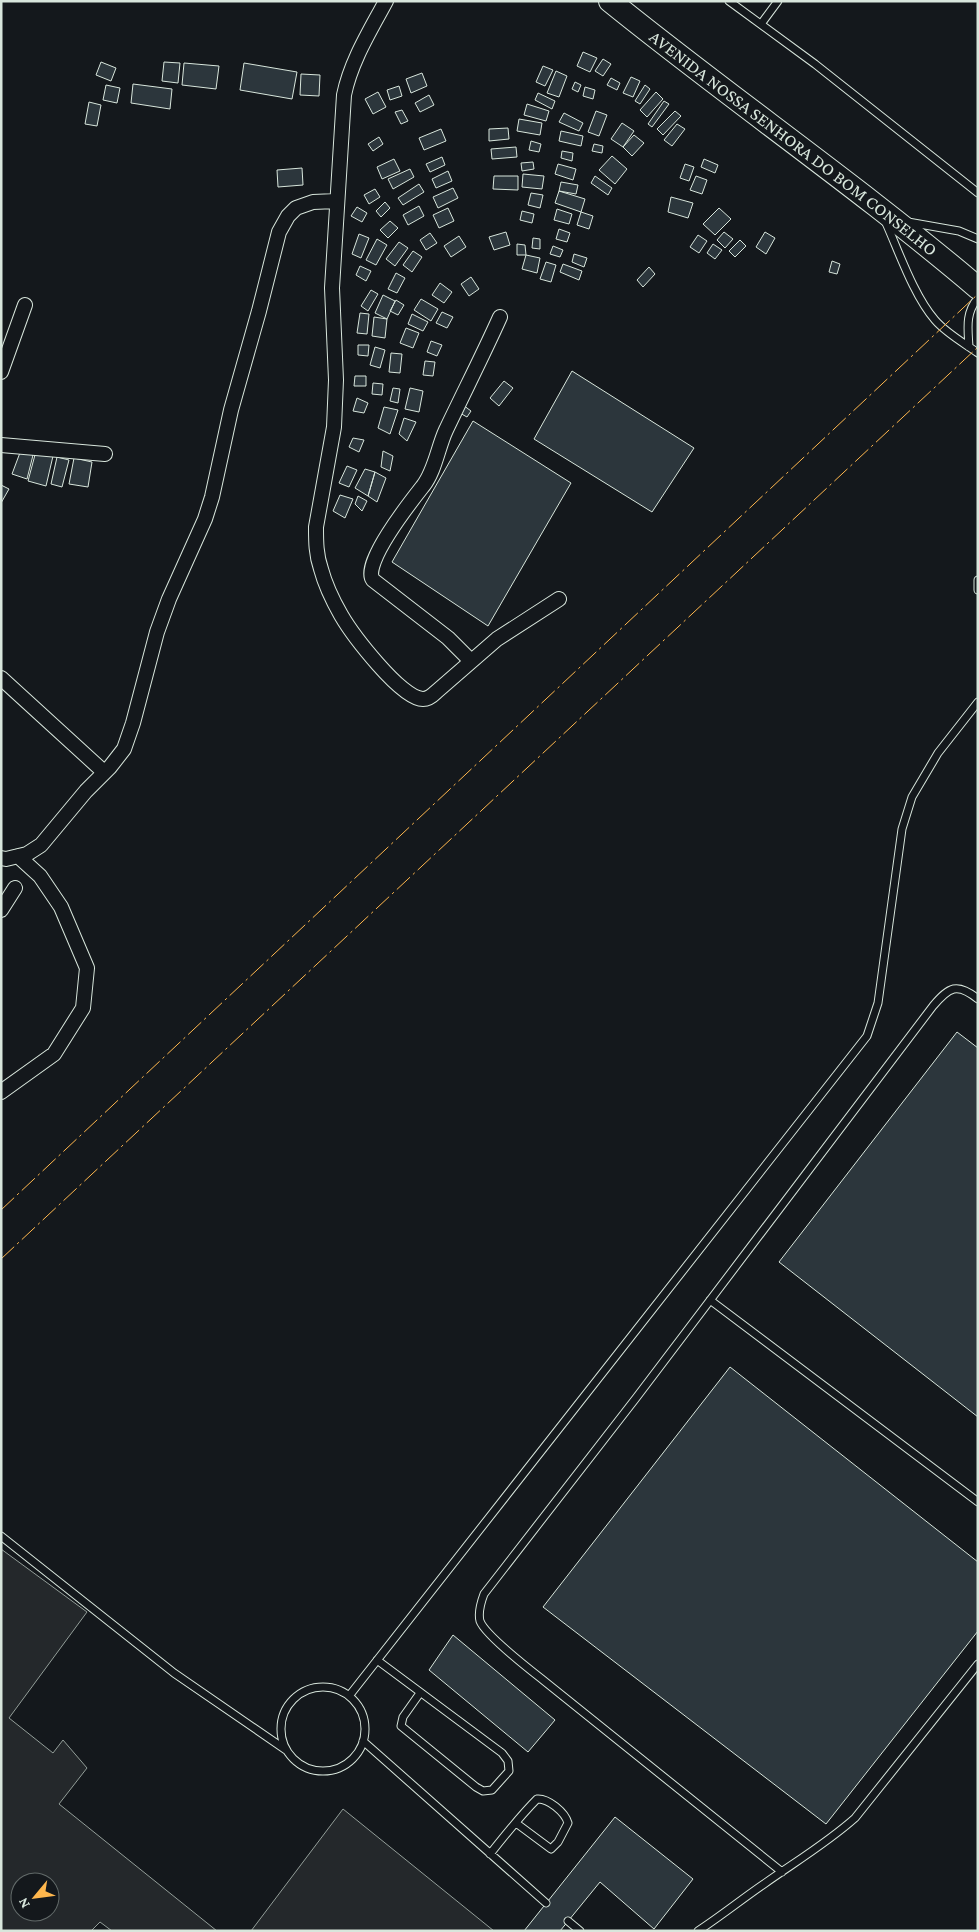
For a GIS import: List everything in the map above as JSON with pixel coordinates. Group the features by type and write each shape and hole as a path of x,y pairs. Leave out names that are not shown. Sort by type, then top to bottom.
{"main road":[{"name":"AVENIDA NOSSA SENHORA DO BOM CONSELHO","path":"610,1 692,67 887,214 978,288"}],"street":[{"path":"386,1 355,60 348,78 342,111 332,288 336,380 334,427 316,527 320,569 334,602 352,632 385,671 408,694 423,699 428,698 497,639 559,599"},
{"path":"1,858 27,854 41,845 86,791 124,750 163,616 212,497 231,410 260,311 279,232 288,216 296,208 313,202 336,201"},
{"path":"1,372 25,305"},
{"path":"471,661 448,638 374,580 371,573 376,557 394,525 429,478 446,432 500,316"},
{"path":"1,445 106,454"},
{"path":"1,678 104,772"},
{"path":"1,1092 54,1054 83,1008 87,968 61,907 40,876 18,856"},
{"path":"1,910 15,888"}],"lane":[{"path":"729,1 816,64 978,192"},
{"path":"760,24 778,1"},
{"path":"887,214 950,229 978,239"},
{"path":"887,214 914,285 929,312 936,321 978,353"},
{"path":"970,347 968,318 978,298"},
{"path":"978,580 978,590"},
{"path":"348,1696 866,1036 878,1003 902,829 912,797 938,754 978,702"},
{"path":"782,1872 543,1680 485,1629 480,1620 481,1601 484,1594 933,1006 945,994 957,988 963,988 978,999"},
{"path":"710,1300 978,1502"},
{"path":"1,1536 174,1673 286,1750 297,1763 312,1771 328,1772 344,1766 356,1756 364,1741 364,1724 359,1708 348,1696 334,1689 317,1687 302,1692 289,1704 282,1718 281,1735 286,1750"},
{"path":"377,1660 496,1747 506,1757 509,1765 508,1771 492,1790 484,1791 476,1787 401,1726 403,1717 420,1693"},
{"path":"698,1931 835,1836 855,1818 978,1664"},
{"path":"364,1741 546,1903"},
{"path":"490,1854 516,1823 535,1801 540,1798 549,1802 564,1815 568,1823 558,1842 551,1849 516,1823"},
{"path":"568,1921 580,1931"}],"shaded area":[{"path":"1,1549 87,1612 9,1718 53,1753 63,1740 87,1768 59,1804 217,1931 112,1931 100,1922 91,1931 1,1931"},
{"path":"343,1809 494,1931 251,1931"}],"building":[{"path":"583,52 597,58 590,72 577,66"},
{"path":"603,59 611,64 603,76 595,71"},
{"path":"101,62 116,68 111,81 96,75"},
{"path":"164,62 180,63 178,83 162,81"},
{"path":"184,63 219,66 216,89 182,85"},
{"path":"244,63 297,72 292,99 240,90"},
{"path":"543,66 553,70 545,86 536,82"},
{"path":"556,71 567,76 559,97 547,93"},
{"path":"422,73 427,86 411,93 406,79"},
{"path":"301,74 320,75 319,96 300,95"},
{"path":"631,77 640,81 633,97 623,93"},
{"path":"611,78 620,83 617,90 607,85"},
{"path":"575,82 581,85 578,92 572,89"},
{"path":"133,84 172,89 170,109 131,103"},
{"path":"106,85 120,88 117,103 103,100"},
{"path":"645,85 650,89 640,104 635,101"},
{"path":"399,86 402,96 390,100 387,90"},
{"path":"585,87 595,90 593,99 583,96"},
{"path":"378,92 386,107 373,114 365,99"},
{"path":"656,92 663,99 647,117 640,110"},
{"path":"538,93 555,101 552,109 535,100"},
{"path":"429,95 434,105 420,112 415,103"},
{"path":"664,101 669,104 652,127 648,124"},
{"path":"89,102 101,105 97,126 85,124"},
{"path":"527,104 549,111 546,121 524,115"},
{"path":"402,110 408,121 401,124 395,112"},
{"path":"596,111 607,115 599,136 588,132"},
{"path":"675,111 681,116 663,135 657,129"},
{"path":"564,113 583,123 579,131 559,122"},
{"path":"519,119 542,123 540,135 517,131"},
{"path":"622,123 634,131 623,147 611,139"},
{"path":"677,124 685,129 672,146 664,140"},
{"path":"508,128 509,139 489,141 489,129"},
{"path":"441,129 446,141 424,150 419,138"},
{"path":"561,131 583,136 581,146 559,141"},
{"path":"634,135 644,143 632,156 623,147"},
{"path":"379,137 383,144 373,151 368,144"},
{"path":"531,141 541,144 539,152 529,150"},
{"path":"594,144 603,146 602,153 592,151"},
{"path":"516,147 517,157 492,159 491,149"},
{"path":"562,151 573,153 572,161 561,158"},
{"path":"612,156 627,169 615,184 599,170"},
{"path":"442,157 445,165 430,172 426,164"},
{"path":"394,159 400,171 382,179 377,167"},
{"path":"704,159 718,165 715,173 701,167"},
{"path":"533,162 534,169 522,171 521,163"},
{"path":"558,164 576,169 573,180 555,174"},
{"path":"685,164 694,167 689,181 680,178"},
{"path":"302,168 303,185 278,187 277,170"},
{"path":"410,169 414,177 393,189 388,179"},
{"path":"448,171 452,181 436,188 432,179"},
{"path":"523,174 544,176 542,189 522,187"},
{"path":"494,176 518,176 518,190 493,189"},
{"path":"595,176 612,188 608,195 591,183"},
{"path":"696,176 707,180 702,194 690,190"},
{"path":"561,182 578,185 576,194 559,191"},
{"path":"419,184 424,192 403,205 398,198"},
{"path":"453,188 458,198 438,208 433,197"},
{"path":"375,189 380,197 369,204 364,195"},
{"path":"559,191 585,199 581,212 555,203"},
{"path":"531,193 543,195 540,208 528,205"},
{"path":"671,197 693,203 688,218 668,212"},
{"path":"385,202 390,208 381,217 376,211"},
{"path":"419,206 424,216 408,225 403,215"},
{"path":"357,207 367,213 362,222 351,216"},
{"path":"448,208 454,221 439,228 433,215"},
{"path":"719,208 731,219 715,235 703,224"},
{"path":"557,209 572,214 569,224 554,220"},
{"path":"522,211 534,214 532,223 520,220"},
{"path":"581,212 593,216 589,229 577,225"},
{"path":"390,221 398,228 388,238 380,230"},
{"path":"559,229 570,233 567,242 556,239"},
{"path":"506,232 510,245 494,250 489,237"},
{"path":"724,232 733,239 725,248 717,240"},
{"path":"765,232 775,238 766,254 756,247"},
{"path":"430,233 437,243 426,250 420,240"},
{"path":"359,234 369,238 361,258 352,254"},
{"path":"698,235 707,241 699,253 690,247"},
{"path":"459,236 466,247 451,257 444,246"},
{"path":"533,238 540,239 540,249 532,248"},
{"path":"377,239 387,245 376,265 366,260"},
{"path":"740,240 746,246 735,257 729,251"},
{"path":"399,242 408,248 395,266 386,259"},
{"path":"517,244 525,245 526,255 517,255"},
{"path":"713,244 722,250 715,259 707,253"},
{"path":"553,246 563,250 560,257 550,254"},
{"path":"413,251 422,257 412,272 403,265"},
{"path":"574,254 587,258 584,267 572,262"},
{"path":"526,255 540,258 537,273 522,269"},
{"path":"832,261 840,264 837,274 829,272"},
{"path":"546,262 556,265 551,282 540,279"},
{"path":"563,264 582,271 579,280 560,272"},
{"path":"360,266 371,271 366,281 356,275"},
{"path":"649,267 655,274 643,287 637,280"},
{"path":"396,273 405,278 397,293 388,289"},
{"path":"471,277 479,289 469,296 461,284"},
{"path":"440,283 452,292 444,303 432,295"},
{"path":"371,290 378,294 368,311 361,306"},
{"path":"383,295 395,301 387,319 375,313"},
{"path":"421,299 438,309 431,321 414,310"},
{"path":"396,300 404,305 398,315 390,311"},
{"path":"442,312 453,317 447,328 436,323"},
{"path":"360,313 369,314 367,334 357,333"},
{"path":"412,314 428,322 423,331 408,324"},
{"path":"374,317 387,319 385,338 372,336"},
{"path":"406,328 419,333 413,348 400,343"},
{"path":"431,341 442,345 437,356 427,352"},
{"path":"358,345 369,345 368,356 358,355"},
{"path":"375,347 385,350 380,368 370,365"},
{"path":"391,353 402,354 400,373 389,372"},
{"path":"425,361 435,362 433,376 423,375"},
{"path":"572,371 694,448 652,512 534,439"},
{"path":"355,376 366,376 366,386 354,386"},
{"path":"504,381 513,388 499,406 490,398"},
{"path":"373,383 383,384 382,395 372,394"},
{"path":"393,388 400,389 398,403 390,401"},
{"path":"410,388 423,391 419,412 405,409"},
{"path":"357,398 368,403 364,413 353,411"},
{"path":"463,405 471,411 467,417 458,412"},
{"path":"384,407 398,410 390,434 378,428"},
{"path":"404,418 416,422 407,441 399,434"},
{"path":"473,421 571,483 488,626 392,562"},
{"path":"353,438 364,440 359,452 349,447"},
{"path":"21,450 33,455 27,479 12,474"},
{"path":"36,451 53,456 46,486 28,481"},
{"path":"383,451 393,456 390,471 381,467"},
{"path":"57,457 69,460 62,487 51,484"},
{"path":"74,458 92,462 88,487 69,484"},
{"path":"347,466 357,470 349,487 339,483"},
{"path":"365,469 375,472 368,496 355,488"},
{"path":"375,472 386,478 377,502 368,496"},
{"path":"1,485 9,489 1,503"},
{"path":"340,495 353,499 345,518 333,511"},
{"path":"358,496 367,501 362,511 355,504"},
{"path":"957,1032 978,1048 978,1417 779,1262"},
{"path":"730,1367 978,1562 978,1631 826,1824 543,1607"},
{"path":"453,1635 555,1720 528,1752 429,1670"},
{"path":"615,1817 693,1879 654,1929 600,1882 560,1931 524,1931"}],"power":[{"path":"1,1210 978,294"},
{"path":"1,1259 978,347"}]}
